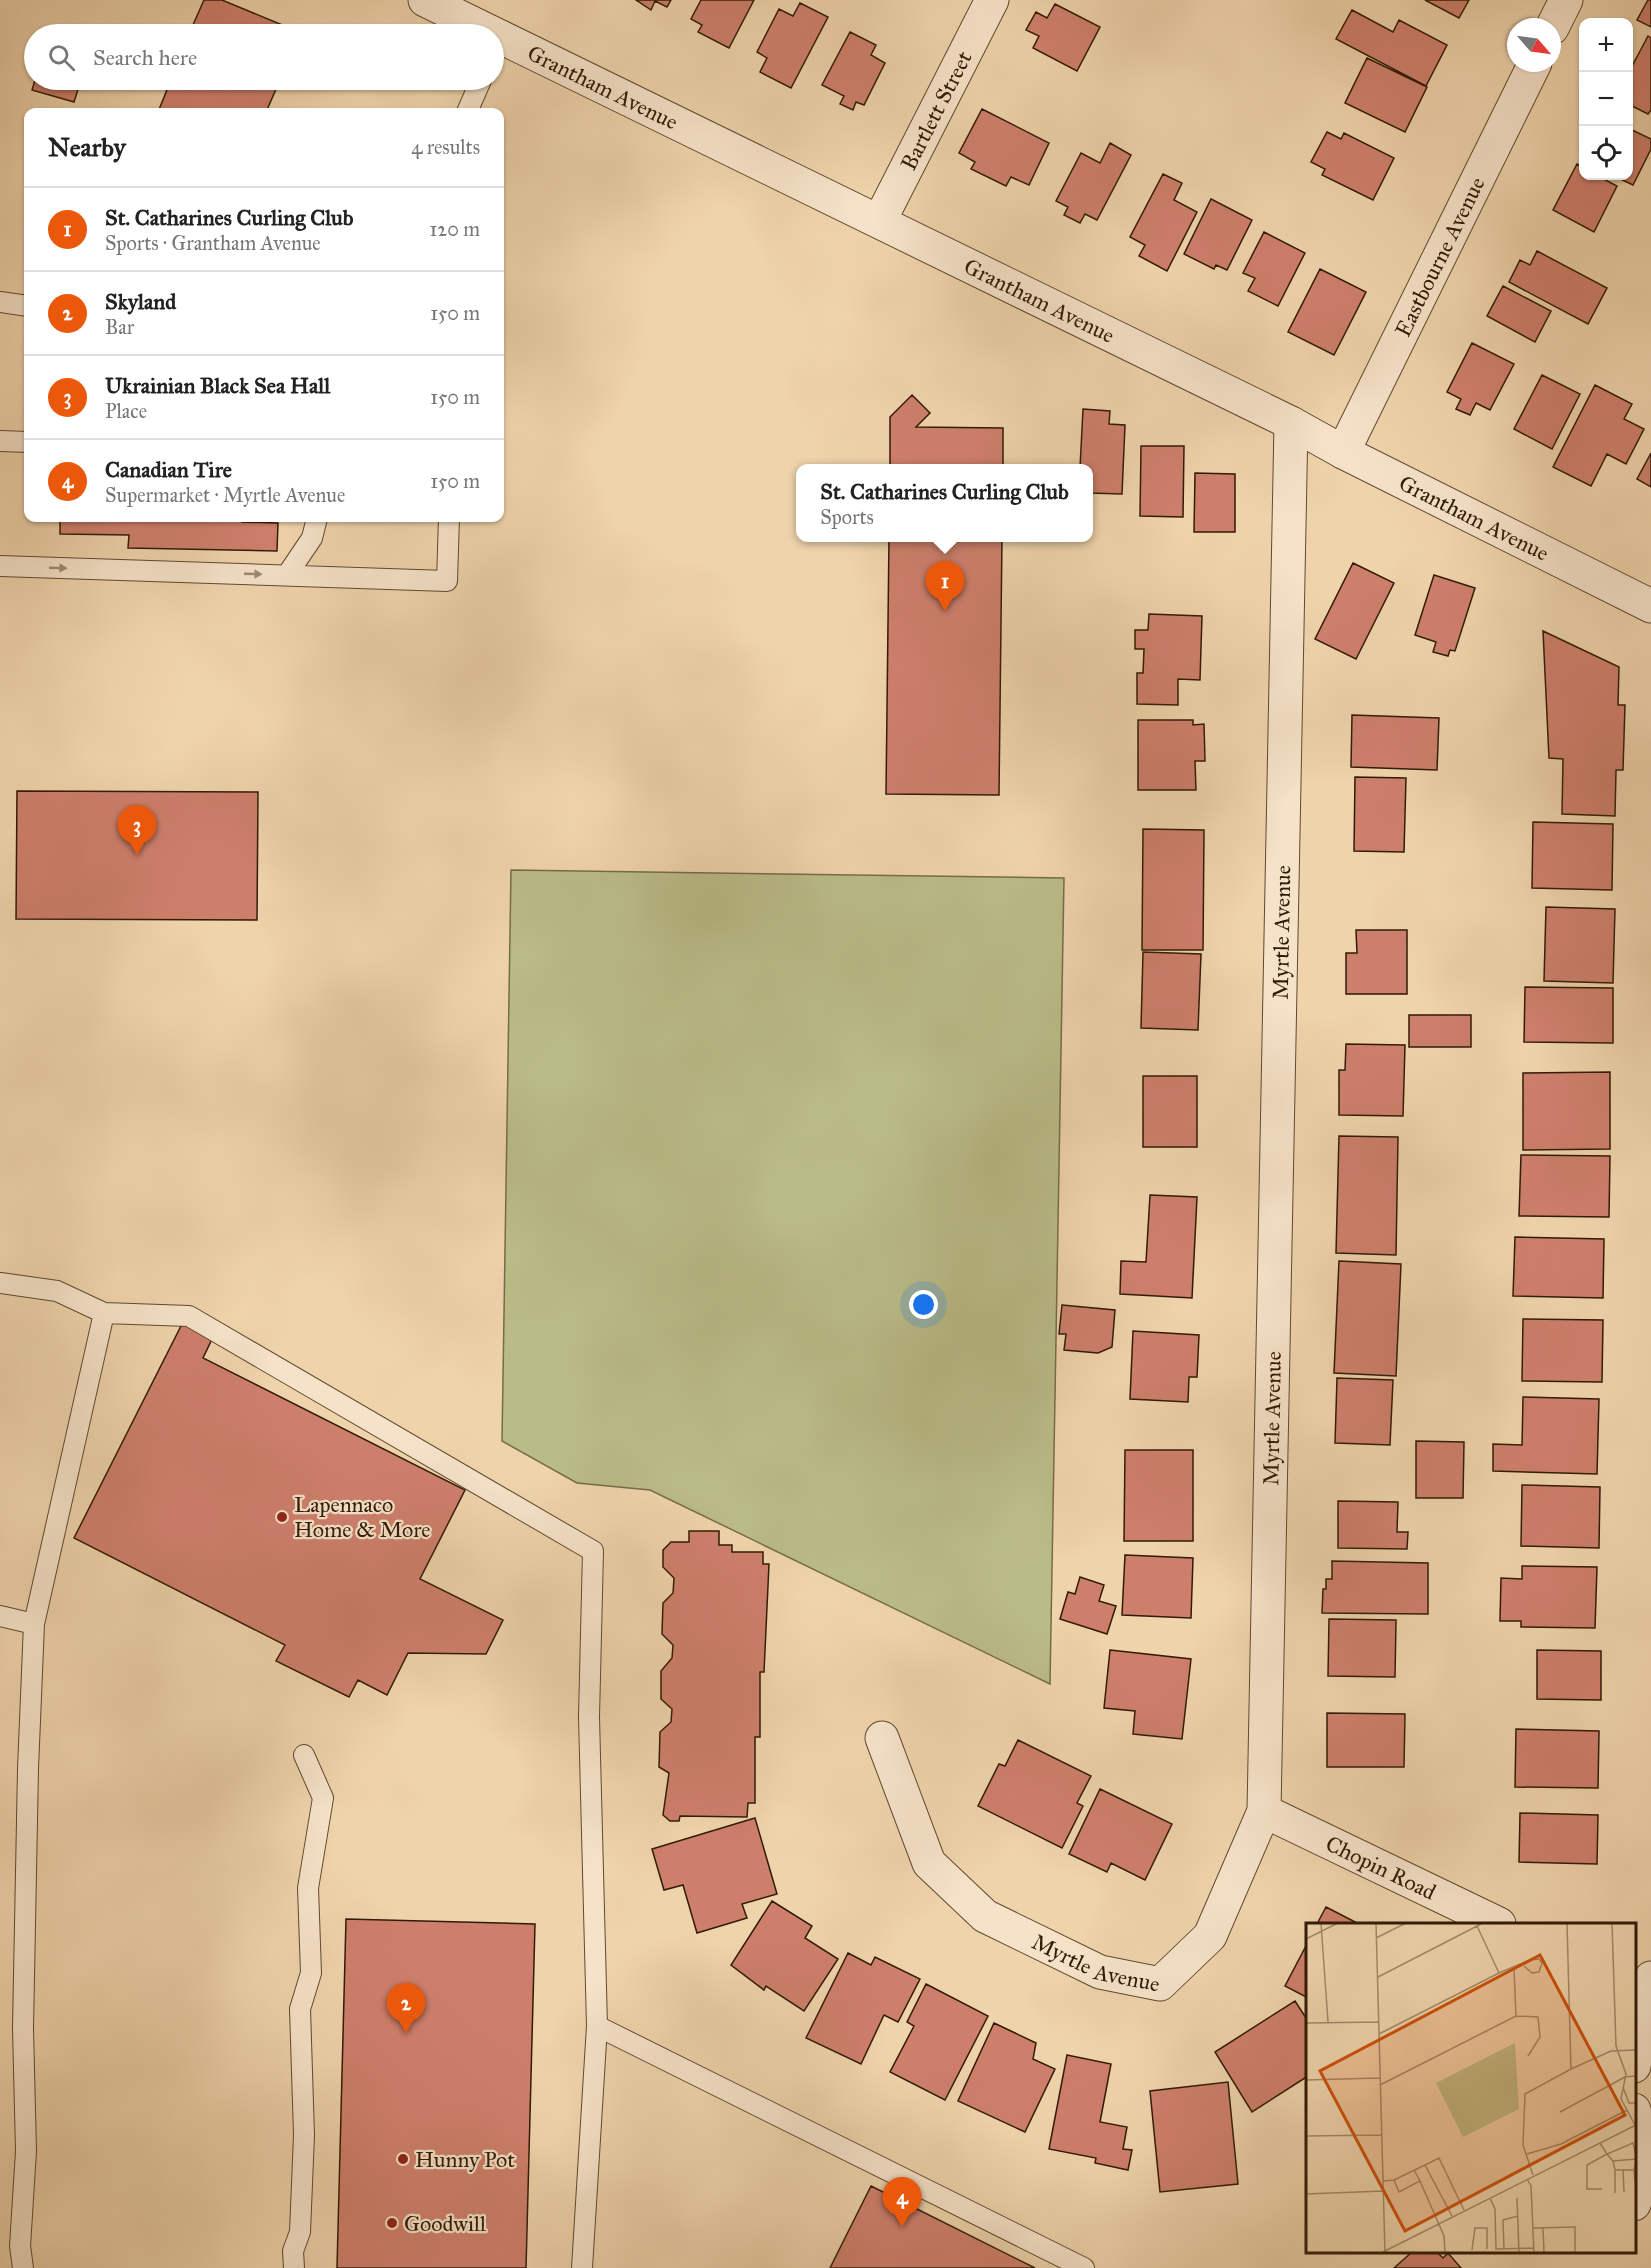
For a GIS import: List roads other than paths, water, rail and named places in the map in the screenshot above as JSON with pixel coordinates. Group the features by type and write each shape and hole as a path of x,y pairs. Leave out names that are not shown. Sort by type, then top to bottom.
{"street":[{"name":"Grantham Avenue","path":"425,0 465,24"},
{"name":"Bartlett Street","path":"880,220 992,0"},
{"path":"1557,18 1566,0"},
{"name":"Grantham Avenue","path":"504,47 880,220 1291,423 1343,452 1651,606"},
{"name":"Eastbourne Avenue","path":"1343,452 1531,72"},
{"name":"Myrtle Avenue","path":"882,1738 929,1863 985,1916 1100,1972 1160,1984 1210,1936 1264,1811 1291,423"},
{"name":"Chopin Road","path":"1264,1811 1497,1923"},
{"path":"1636,2057 1644,1988"},
{"path":"1636,2114 1649,2164 1636,2201"}],"lane":[{"path":"469,108 477,90"},
{"path":"0,302 24,305"},
{"path":"0,441 24,442"},
{"path":"287,575 312,538 316,522"},
{"path":"0,566 447,581 449,522"},
{"path":"0,1283 57,1291 104,1313 189,1316 593,1551 589,1717 597,2026 582,2268"},
{"path":"22,2268 20,2246 26,2151 23,2028 28,1769 34,1624 104,1313"},
{"path":"0,1616 34,1624"},
{"path":"294,2268 293,2252 300,2232 304,2135 300,2009 310,1973 308,1888 323,1798 304,1755"},
{"path":"597,2026 1084,2268"}],"place":[{"name":"St. Catharines Curling Club","path":"945,611"},
{"name":"Ukrainian Black Sea Hall","path":"137,855"},
{"name":"Lapennaco Home & More","path":"282,1517"},
{"name":"Skyland","path":"406,2033"},
{"name":"Hunny Pot","path":"403,2159"},
{"name":"Goodwill","path":"392,2223"},
{"name":"Canadian Tire","path":"902,2227"}]}
